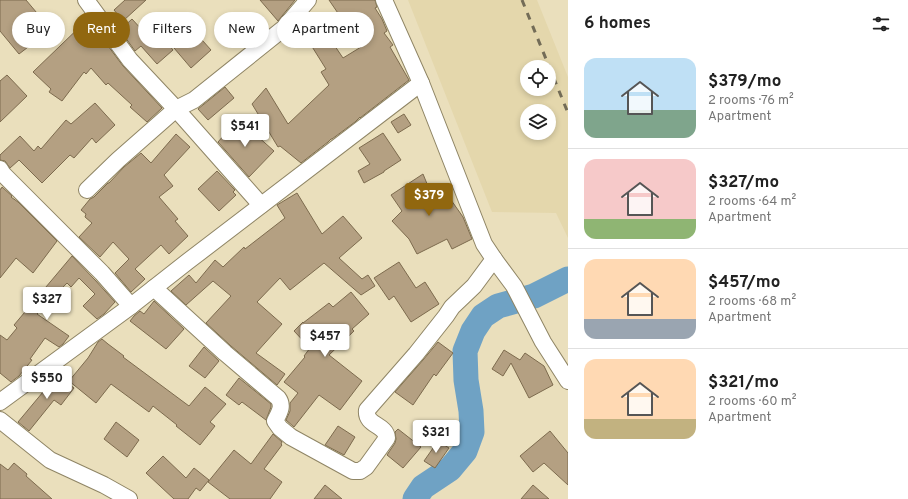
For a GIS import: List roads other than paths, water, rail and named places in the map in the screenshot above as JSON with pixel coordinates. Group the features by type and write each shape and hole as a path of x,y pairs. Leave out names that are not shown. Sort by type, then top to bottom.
{"street":[{"path":"86,0 130,60 176,109 261,206"},
{"path":"87,190 118,160 176,109 194,100 284,28 308,0"},
{"path":"384,0 421,83 484,244 514,286 543,342 568,381"},
{"path":"0,402 131,306 421,83"},
{"path":"0,169 35,207 102,273 131,306"},
{"path":"154,288 278,398 281,402 280,410 275,421 280,428 291,437 353,471 360,471 366,467 387,438 387,434 385,432 370,421 366,415 367,410 416,354 452,307 474,286 494,259"},
{"path":"0,420 50,460 104,484 129,499"}],"waterway":[{"path":"415,499 423,487 450,469 465,451 472,432 471,411 466,380 465,351 473,331 483,316 498,306 534,296 568,279"}],"railway":[{"path":"522,0 568,113"}]}
